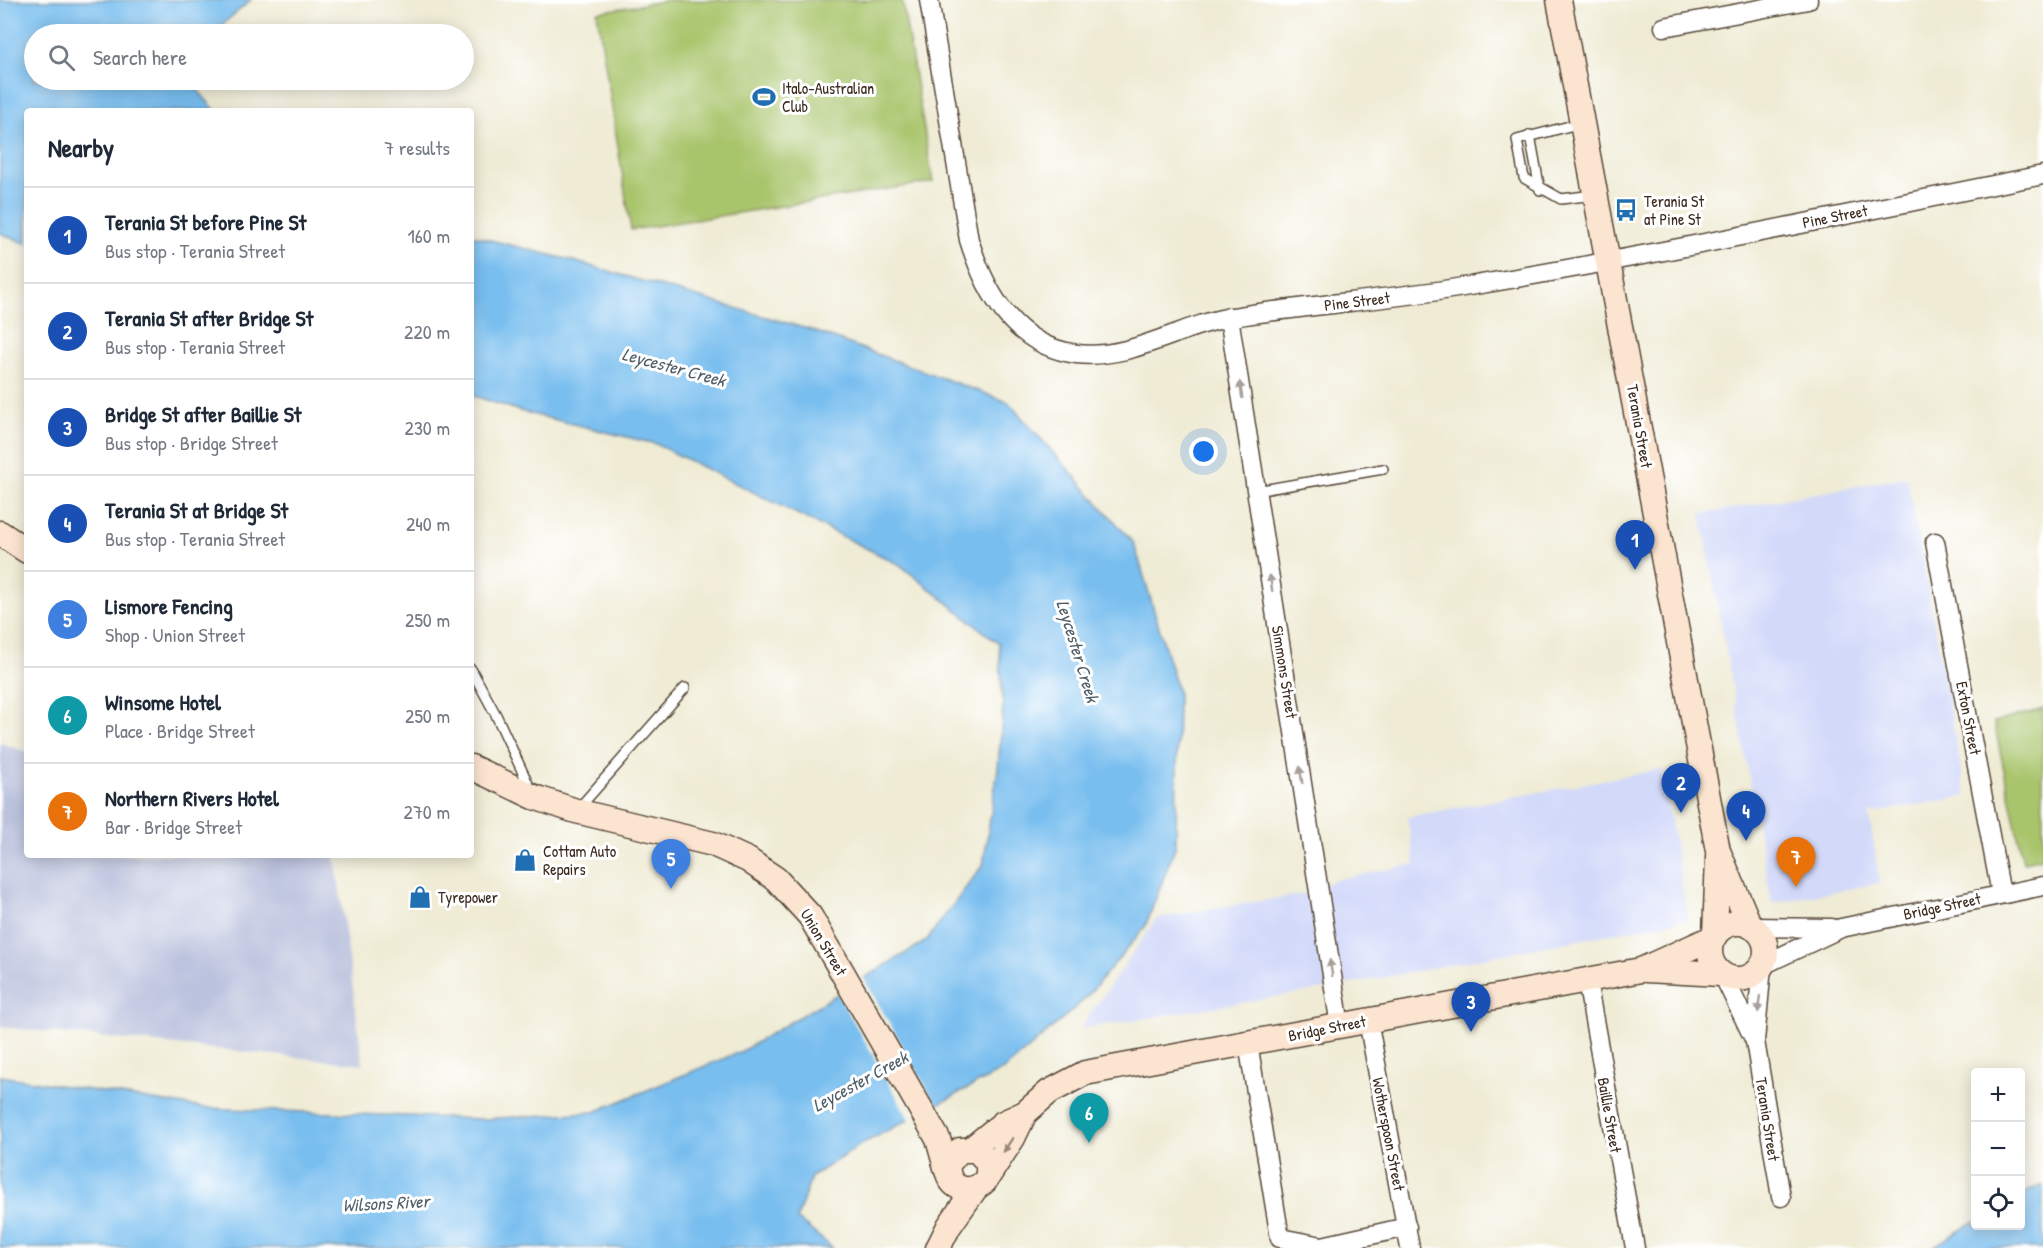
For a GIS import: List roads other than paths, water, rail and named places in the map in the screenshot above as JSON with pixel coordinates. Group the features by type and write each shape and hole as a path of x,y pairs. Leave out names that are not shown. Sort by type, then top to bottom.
{"main road":[{"name":"Terania Street","path":"1559,0 1718,851 1715,936"},
{"path":"0,532 24,549"},
{"name":"Union Street","path":"474,768 534,797 576,811 713,844 748,860 776,879 810,916 938,1139 949,1175"},
{"name":"Terania Street","path":"1718,851 1752,927"},
{"path":"1732,924 1752,927 1765,944 1766,954 1762,966 1747,978 1735,979 1722,974 1711,957 1715,936 1732,924"},
{"name":"Bridge Street","path":"965,1149 1004,1123 1025,1113 1049,1092 1085,1073 1641,970 1715,936"},
{"name":"Bridge Street","path":"1641,970 1722,974"},
{"name":"Bridge Street","path":"938,1248 949,1226 1013,1138 1025,1113"},
{"path":"938,1139 965,1149 985,1158 981,1182 963,1190 949,1175 950,1158 965,1149"},
{"name":"Bridge Street","path":"949,1175 949,1226"}],"street":[{"name":"Pine Street","path":"929,0 969,240 980,273 998,306 1020,331 1044,345 1075,354 1110,355 1229,317 1455,289 2043,175"},
{"path":"1664,27 1808,0"},
{"name":"Simmons Street","path":"1229,317 1340,1026"},
{"name":"Exton Street","path":"1935,542 2001,894"},
{"name":"Bridge Street","path":"1752,927 1841,928 2043,886"},
{"name":"Bridge Street","path":"1762,966 1841,928"},
{"name":"Terania Street","path":"1762,966 1755,1041 1781,1197"},
{"name":"Terania Street","path":"1722,974 1755,1041"},
{"name":"Baillie Street","path":"1587,981 1635,1248"},
{"name":"Wotherspoon Street","path":"1368,1020 1410,1248"},
{"path":"1248,1043 1281,1243 1322,1246 1407,1227"}],"lane":[{"path":"1583,122 1517,140 1524,178 1540,190 1561,200 1596,195"},
{"path":"1530,135 1540,190"},
{"path":"1256,491 1383,469"},
{"path":"474,675 496,715 534,797"},
{"path":"576,811 685,688"}],"water":[{"path":"0,0 251,0 223,24 24,24 24,90 198,90 213,108 24,108 24,243 0,233"},
{"path":"474,236 570,260 811,330 1008,402 1134,543 1178,691 1176,845 1145,927 1084,1000 1005,1069 860,1145 811,1177 797,1219 833,1248 0,1248 0,1076 204,1108 483,1119 594,1112 742,1051 926,941 983,865 998,768 1003,706 999,644 900,565 656,444 523,412 474,396"},
{"path":"2043,1184 2043,1248 1931,1248 1971,1223 1971,1230 2025,1230 2025,1193"}],"place":[{"name":"Italo-Australian Club","path":"764,97"},
{"name":"Terania St at Pine St","path":"1626,210"},
{"name":"Terania St before Pine St","path":"1635,570"},
{"name":"Terania St after Bridge St","path":"1681,813"},
{"name":"Terania St at Bridge St","path":"1746,841"},
{"name":"Cottam Auto Repairs","path":"525,860"},
{"name":"Northern Rivers Hotel","path":"1796,887"},
{"name":"Lismore Fencing","path":"671,889"},
{"name":"Tyrepower","path":"420,897"},
{"name":"Bridge St after Baillie St","path":"1471,1032"},
{"name":"Winsome Hotel","path":"1089,1143"}],"water label":[{"name":"Leycester Creek","path":"674,367"},
{"name":"Leycester Creek","path":"1078,651"},
{"name":"Leycester Creek","path":"860,1081"},
{"name":"Wilsons River","path":"386,1203"}]}
